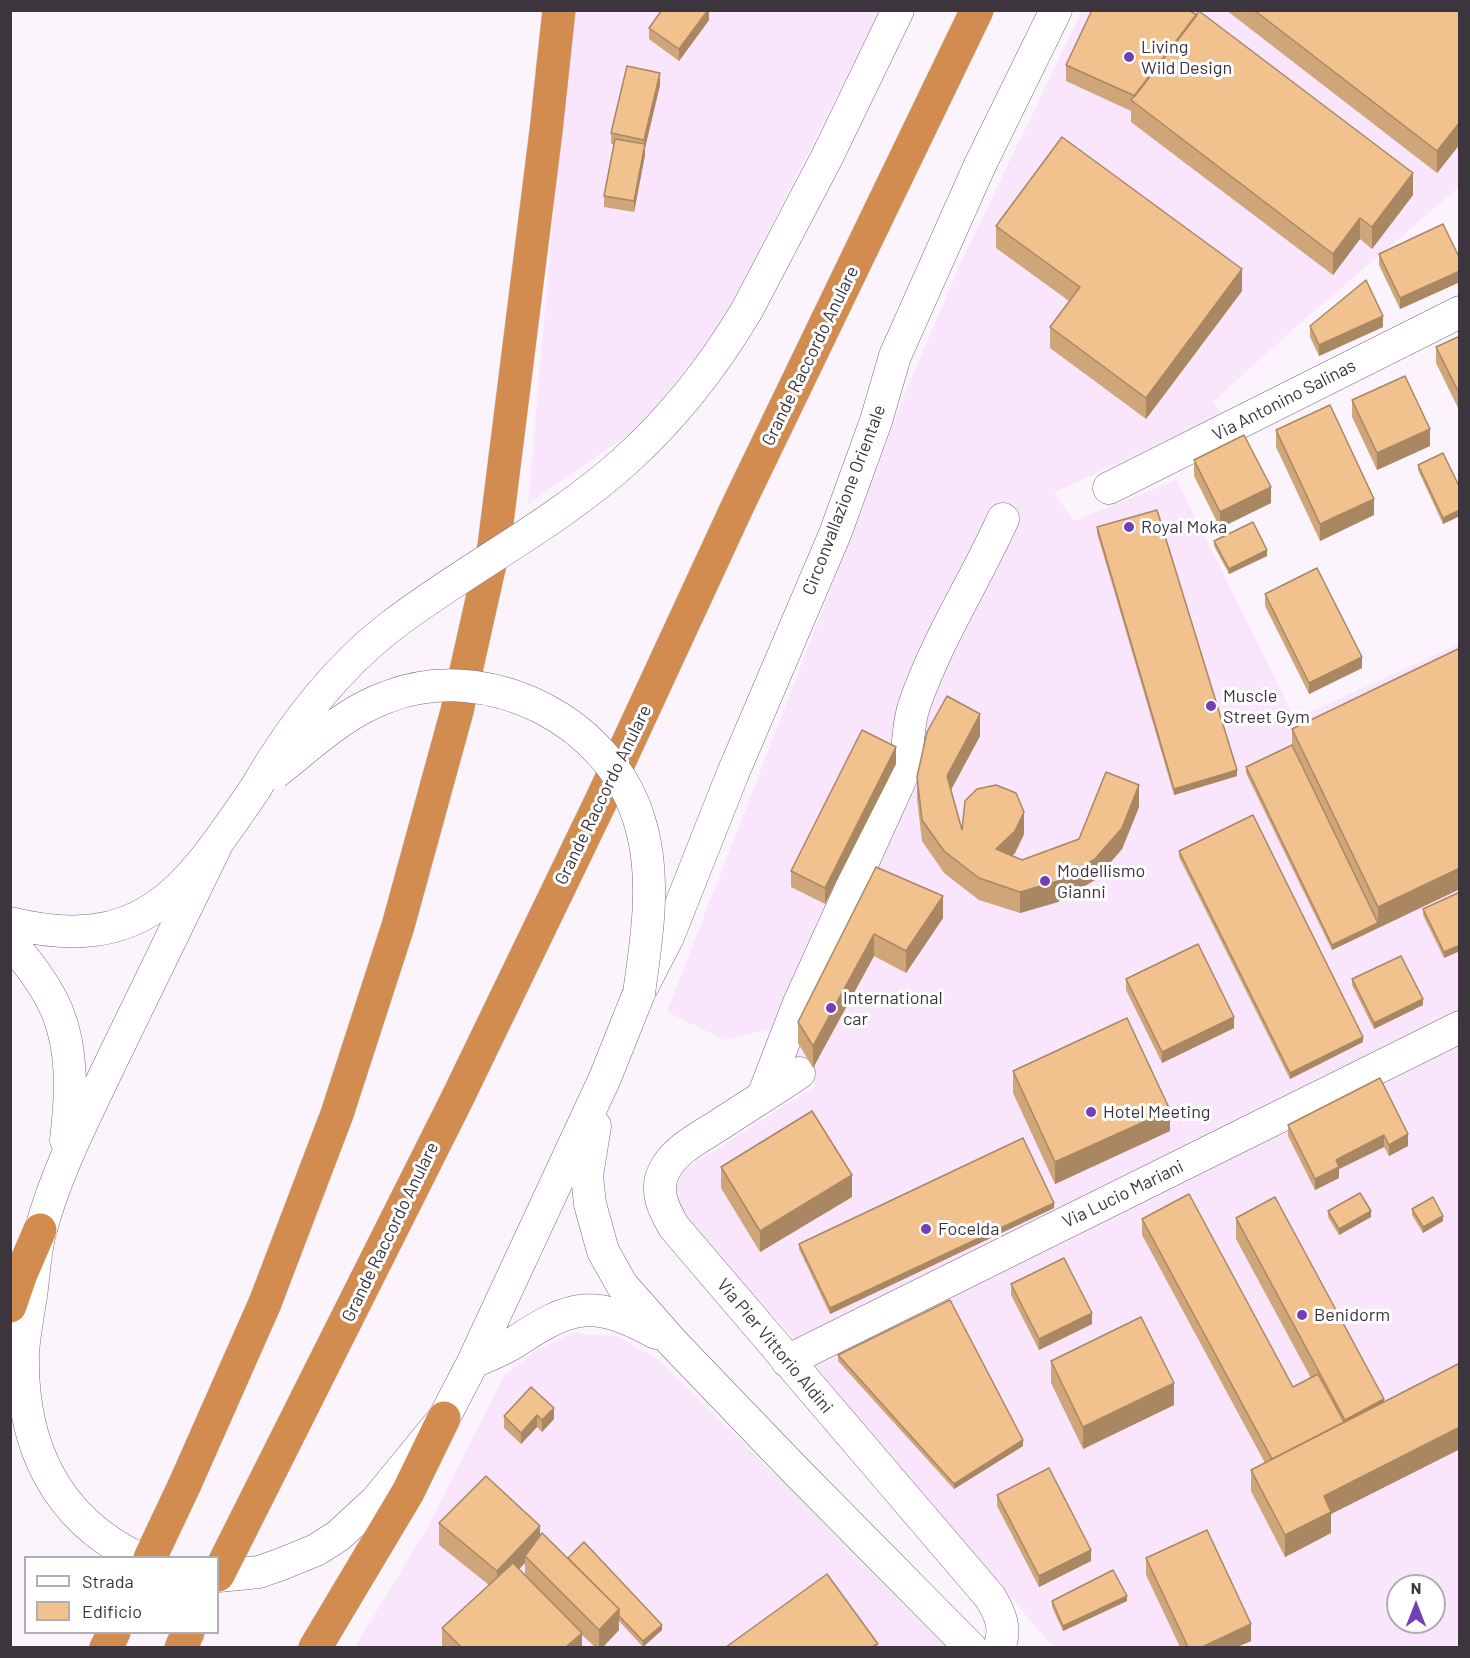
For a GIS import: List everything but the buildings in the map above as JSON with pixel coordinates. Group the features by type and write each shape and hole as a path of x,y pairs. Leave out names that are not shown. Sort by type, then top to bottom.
{"highway":[{"path":"150,1556 247,1348 337,1114 395,937 457,711 494,546 559,10"},
{"name":"Grande Raccordo Anulare","path":"219,1573 466,1079 596,811 739,503 977,10"},
{"path":"10,1306 40,1230"},
{"path":"315,1647 408,1492 444,1418"}],"street":[{"path":"10,923 42,930 81,932 123,923 162,903 191,877 216,846 294,726 342,670 391,627 556,514 624,462 662,426 722,351 747,310 827,157 898,10"},
{"name":"Circonvallazione Orientale","path":"639,993 668,937 733,773 835,534 876,421 895,356 980,165 1056,10"},
{"name":"Via Antonino Salinas","path":"1109,488 1460,312"},
{"path":"764,1096 799,1003 901,778 907,757 914,704 939,648 1004,519"},
{"path":"219,1575 259,1572 298,1558 338,1536 376,1501 444,1418 473,1362 604,1078 639,993 647,928 647,853 638,814 621,780 579,732 543,708 507,693 477,687 445,686 404,691 380,700 347,716 255,789"},
{"path":"136,1556 101,1535 72,1510 59,1494 38,1453 29,1424 24,1389 23,1352 40,1230 64,1161 216,846"},
{"path":"10,941 45,988 58,1012 68,1050 70,1095 64,1161"},
{"name":"Via Lucio Mariani","path":"787,1361 1460,1027"},
{"name":"Via Pier Vittorio Aldini","path":"799,1072 679,1151 664,1170 660,1180 662,1206 674,1227 990,1597 996,1605 1003,1628 999,1647"},
{"path":"604,1078 587,1176 593,1218 603,1251 615,1275 674,1344 971,1647"},
{"path":"473,1362 514,1342 546,1322 578,1311 595,1310 623,1317 674,1344"}],"shaded area":[{"path":"571,11 880,11 723,320 643,424 528,504"},
{"path":"1082,11 1459,11 1459,187 1297,326 1213,402 1222,414 1054,493 1074,521 1177,480 1295,719 1459,644 1459,1012 796,1340 676,1211 676,1182 682,1171 816,1086 792,1053 770,1029 725,1040 667,1012 902,400 962,260"},
{"path":"1459,1044 1459,1647 1053,1647 810,1363"},
{"path":"572,1333 619,1337 663,1363 948,1647 354,1648 427,1528 504,1376 535,1351"}],"place":[{"name":"Living Wild Design","path":"1129,57"},
{"name":"Royal Moka","path":"1129,527"},
{"name":"Muscle Street Gym","path":"1211,706"},
{"name":"Modellismo Gianni","path":"1045,881"},
{"name":"International car","path":"831,1008"},
{"name":"Hotel Meeting","path":"1091,1112"},
{"name":"Focelda","path":"926,1229"},
{"name":"Benidorm","path":"1302,1315"}]}
